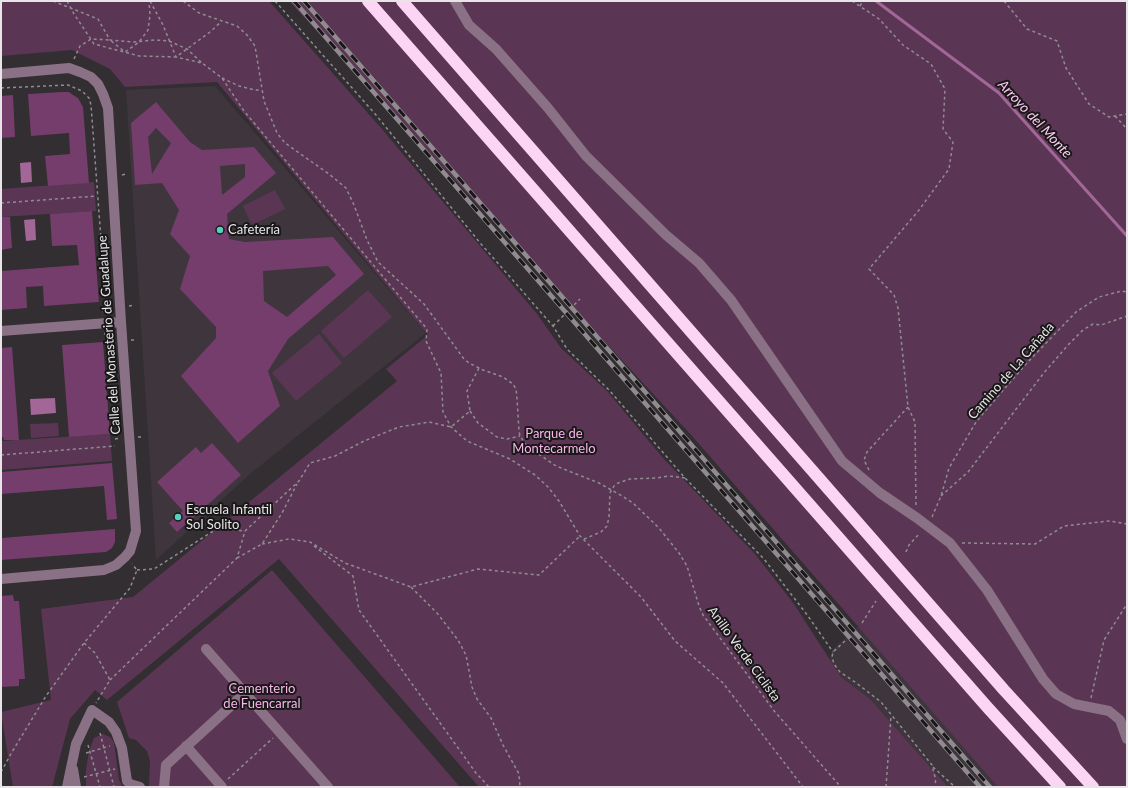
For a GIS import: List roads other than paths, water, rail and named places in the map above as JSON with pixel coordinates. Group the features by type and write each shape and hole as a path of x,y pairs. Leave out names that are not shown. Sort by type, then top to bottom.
{"highway":[{"path":"368,1 982,702 1060,787"},
{"path":"402,1 1004,690 1093,787"}],"street":[{"path":"455,1 469,25 496,49 548,108 586,156 666,235 699,263 731,300 842,461 880,493 950,543 987,590 1043,679 1056,694 1074,704 1110,711 1120,720 1127,739"},
{"name":"Calle del Monasterio de Guadalupe","path":"1,74 70,68 91,77 98,84 104,94 108,108 136,531 130,551 116,565 104,570 1,579"},
{"path":"1,331 121,322"},
{"path":"206,648 328,787"},
{"path":"164,787 166,765 245,693"},
{"path":"67,787 76,744 92,710 109,722 116,732 122,748 127,781 133,786"},
{"path":"186,746 222,786"},
{"path":"72,760 76,787"}],"waterway":[{"name":"Arroyo del Monte","path":"876,1 999,93 1127,236"}],"railway":[{"path":"294,1 980,787"},
{"path":"304,1 990,787"}],"place":[{"name":"Cafetería","path":"220,230"},
{"name":"Escuela Infantil Sol Solito","path":"178,517"}],"park label":[{"name":"Parque de Montecarmelo","path":"554,442"},
{"name":"Cementerio de Fuencarral","path":"262,696"}]}
